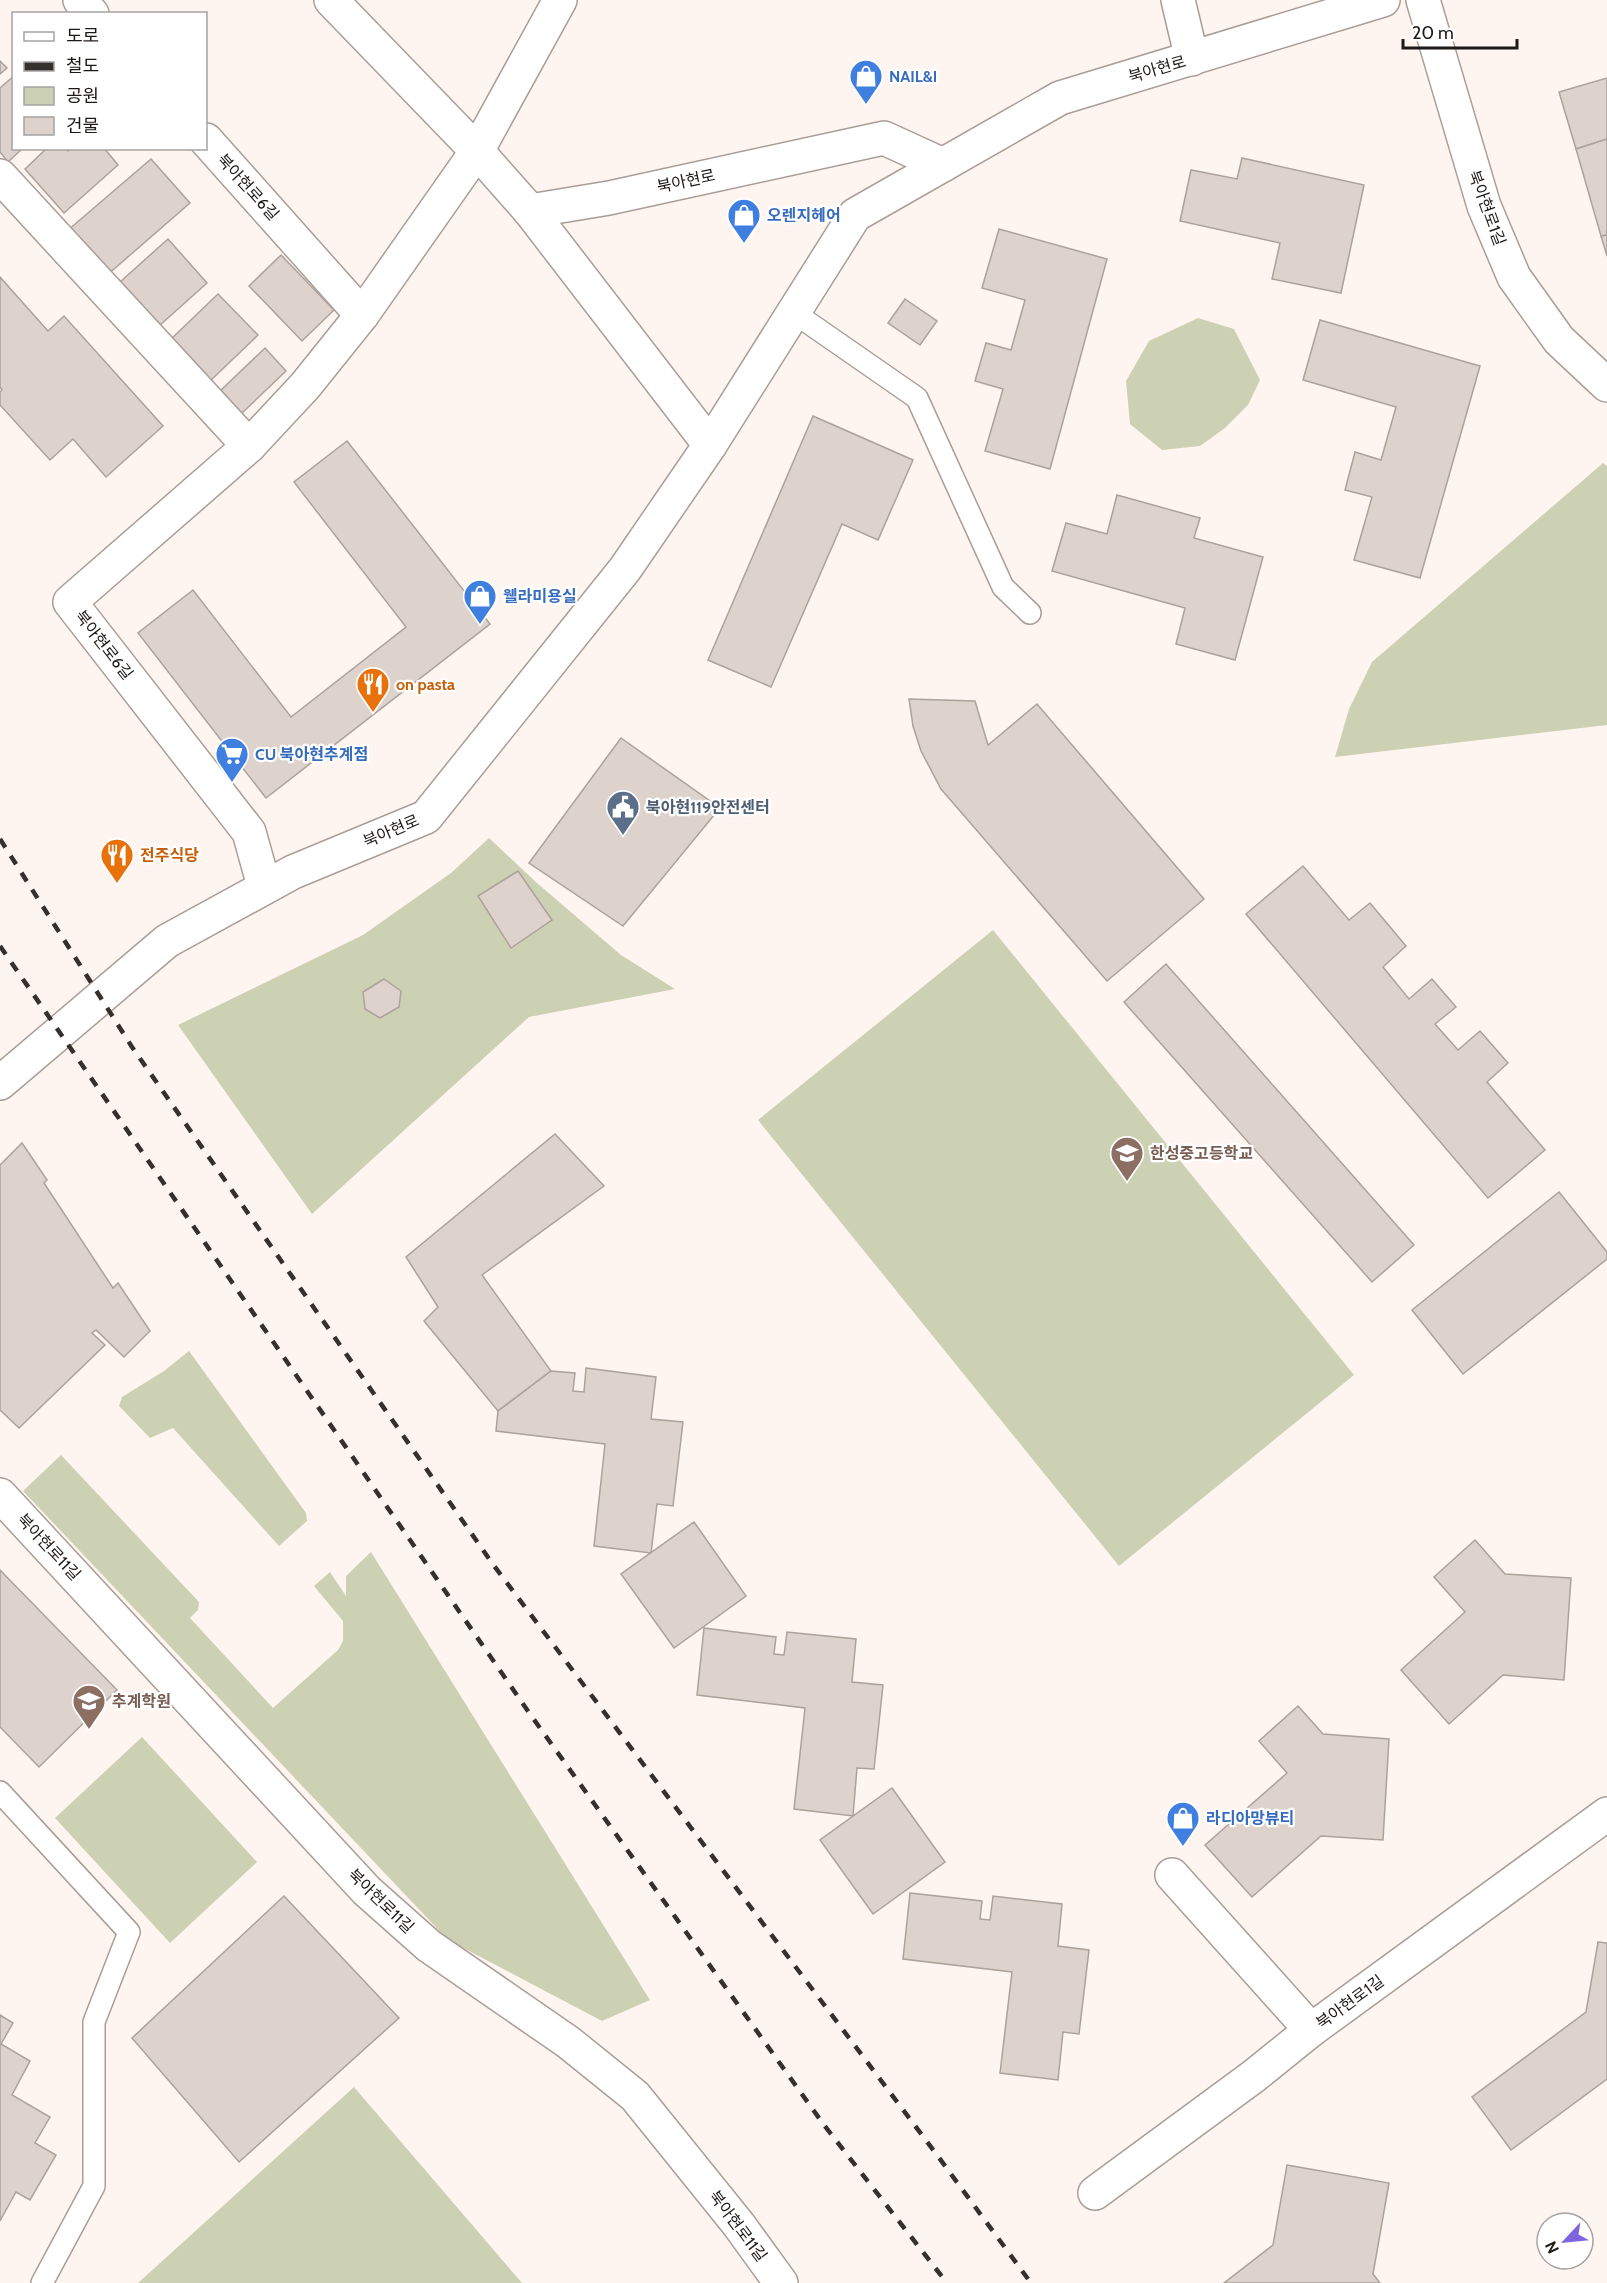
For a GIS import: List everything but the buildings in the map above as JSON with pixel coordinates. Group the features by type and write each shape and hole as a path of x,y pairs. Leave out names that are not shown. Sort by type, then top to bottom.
{"street":[{"path":"80,0 90,12"},
{"path":"331,0 477,151 530,211 710,445"},
{"name":"북아현로6길","path":"264,886 249,832 70,602 249,446 305,386 362,315 477,151 560,0"},
{"path":"1178,0 1192,59"},
{"name":"북아현로","path":"0,1083 167,941 293,872 426,817 625,569 710,445 855,215 1060,98 1383,0"},
{"name":"북아현로1길","path":"1423,0 1484,206 1514,277 1559,340 1607,385"},
{"name":"북아현로","path":"530,211 609,198 884,138 943,165"},
{"name":"북아현로6길","path":"207,141 362,315"},
{"path":"0,176 249,446"},
{"name":"북아현로11길","path":"0,1495 367,1890 429,1946 568,2042 635,2096 739,2225 781,2283"},
{"name":"북아현로1길","path":"1095,2193 1254,2076 1311,2030 1607,1814"},
{"path":"1172,1875 1311,2030"}],"lane":[{"path":"793,312 917,399 1003,586 1030,613"},
{"path":"0,1792 129,1932 94,2022 94,2186 42,2283"}],"green space":[{"path":"1198,318 1234,329 1260,380 1248,405 1225,428 1200,446 1162,450 1130,424 1126,381 1149,341"},
{"path":"1603,463 1607,466 1607,725 1335,757 1349,709 1372,662"},
{"path":"489,838 537,883 621,955 675,989 529,1017 312,1214 178,1025 363,935 451,873"},
{"path":"993,930 1354,1375 1119,1566 758,1120"},
{"path":"189,1351 306,1513 307,1521 279,1546 173,1428 150,1438 119,1406 122,1397 164,1371"},
{"path":"61,1455 199,1602 198,1610 190,1618 273,1708 338,1650 343,1641 343,1621 314,1586 330,1572 346,1596 346,1576 371,1552 650,2000 602,2021 448,1940 23,1491"},
{"path":"142,1737 257,1862 170,1943 55,1818"},
{"path":"354,2087 522,2283 138,2283"}],"railway":[{"path":"0,839 132,1047 492,1563 1031,2283"},
{"path":"0,946 530,1714 824,2125 947,2283"}],"place":[{"name":"NAIL&I","path":"866,105"},
{"name":"오렌지헤어","path":"744,244"},
{"name":"웰라미용실","path":"480,625"},
{"name":"on pasta","path":"373,713"},
{"name":"CU 북아현추계점","path":"232,783"},
{"name":"북아현119안전센터","path":"623,836"},
{"name":"전주식당","path":"117,884"},
{"name":"한성중고등학교","path":"1127,1182"},
{"name":"추계학원","path":"89,1730"},
{"name":"라디아망뷰티","path":"1183,1847"}]}
